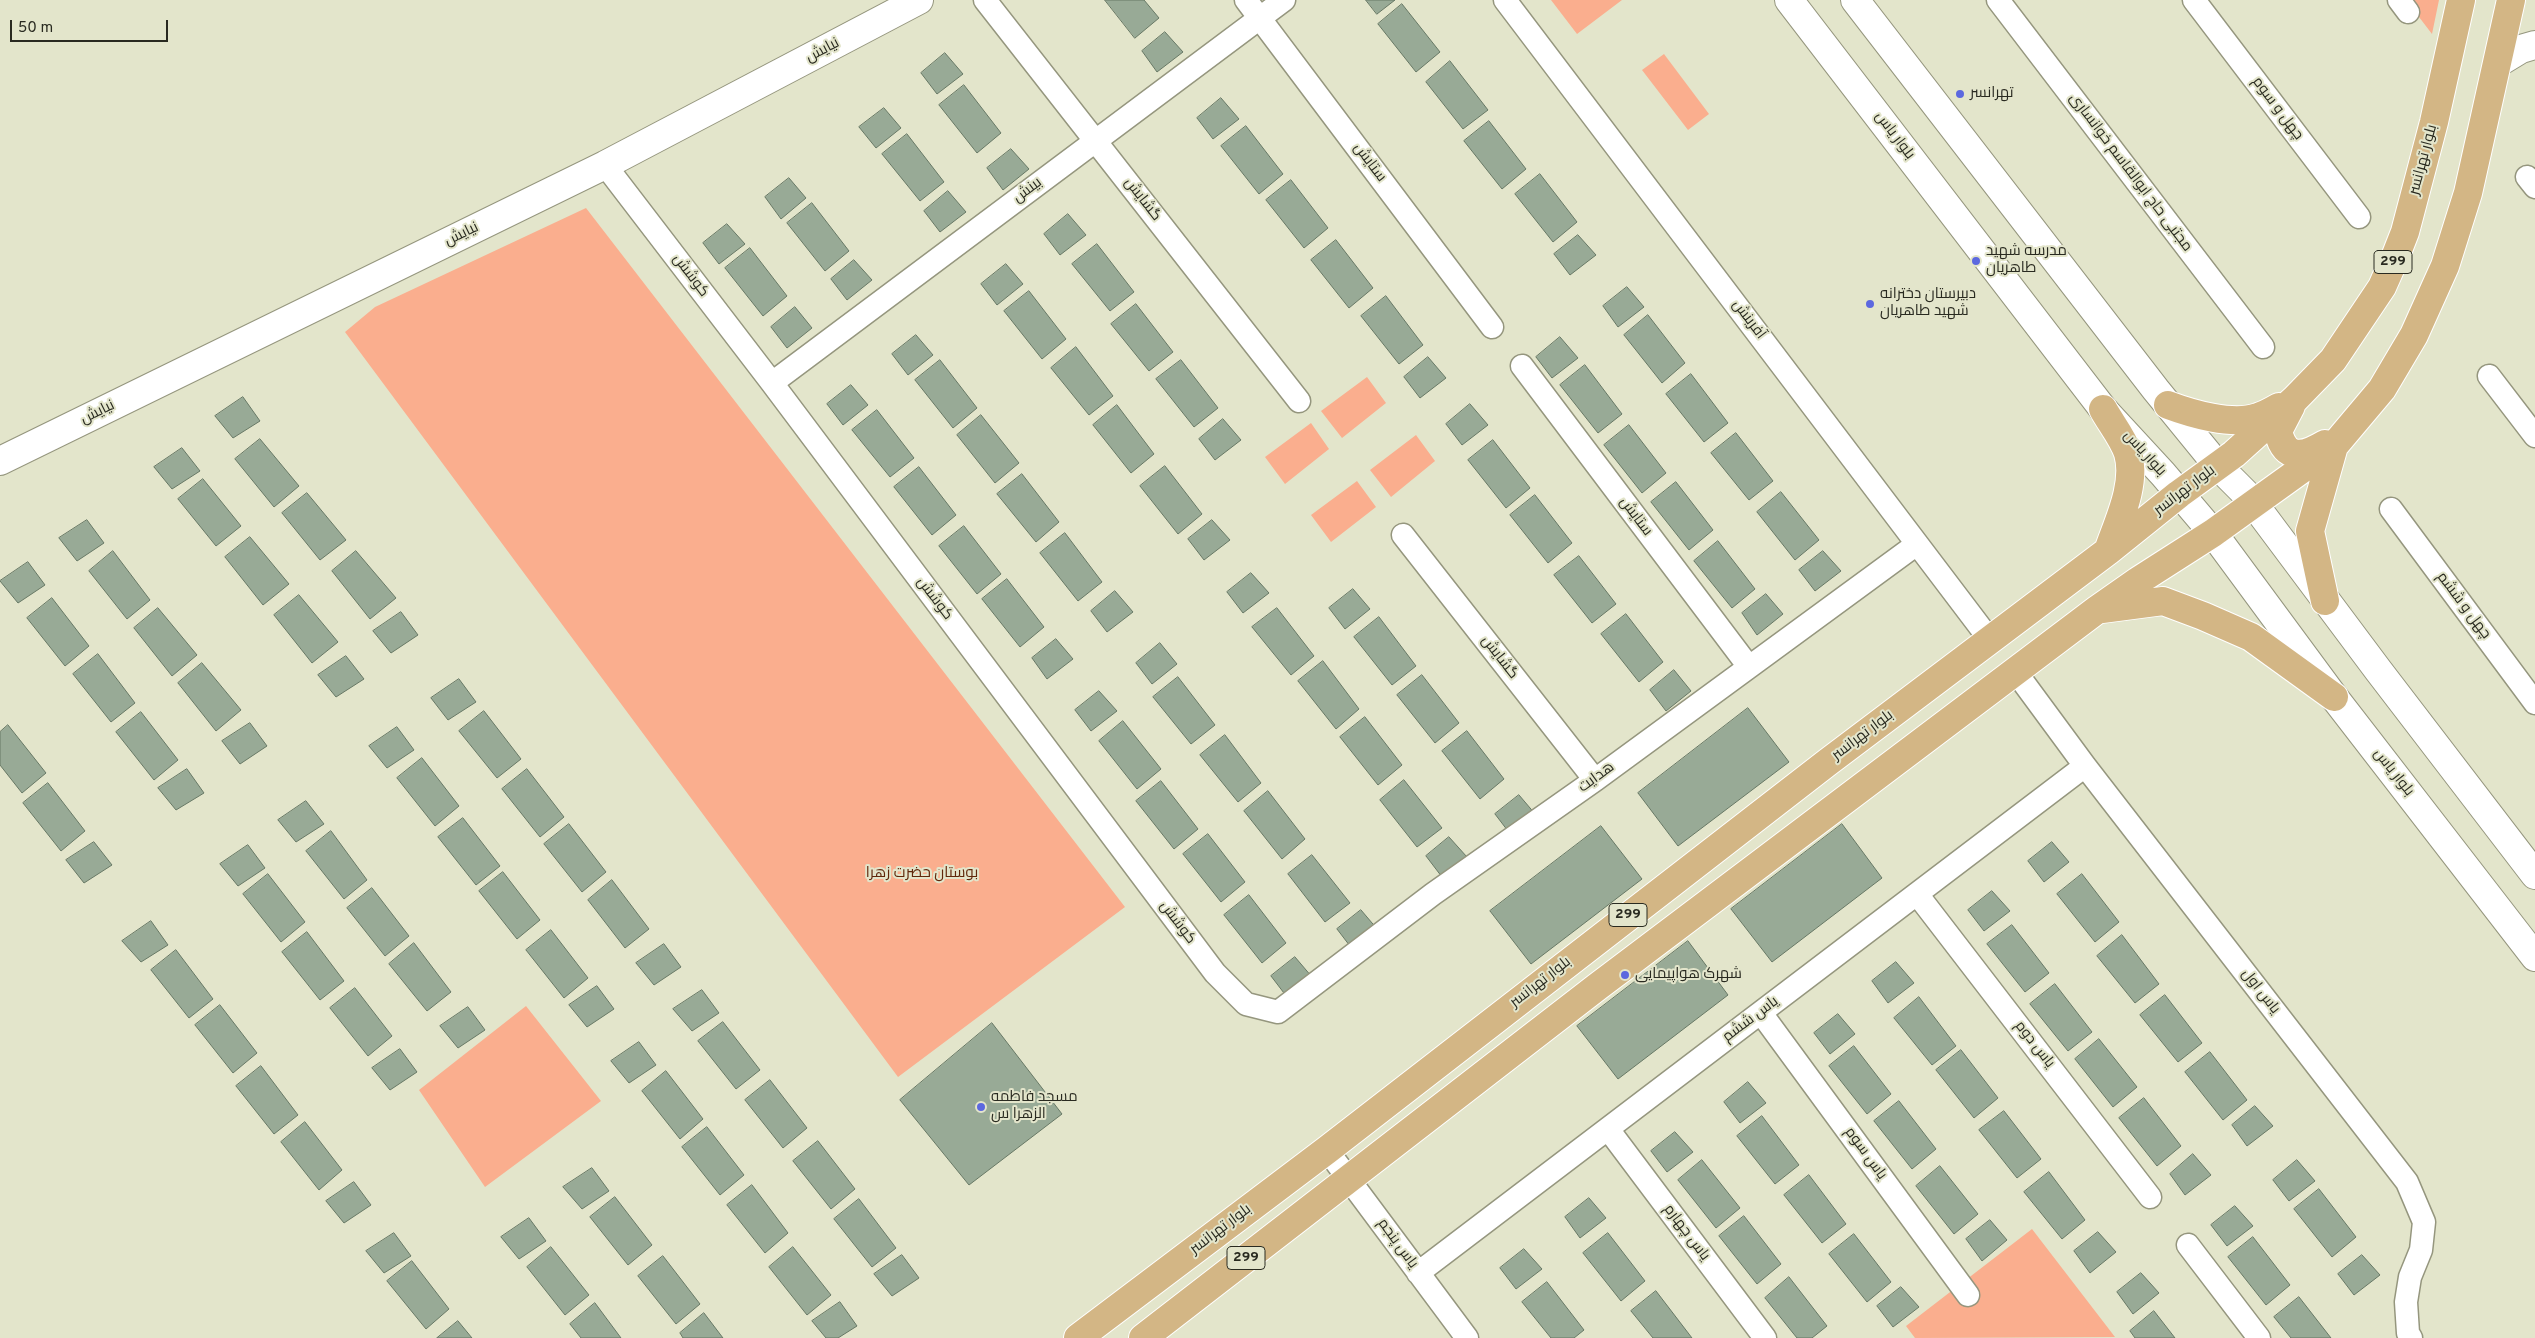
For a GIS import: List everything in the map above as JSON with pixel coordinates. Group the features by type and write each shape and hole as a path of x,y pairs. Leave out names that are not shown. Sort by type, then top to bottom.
{"main road":[{"name":"نیایش","path":"0,461 605,165 919,0"},
{"name":"بلوار یاس","path":"1789,0 2102,409 2213,533 2334,697 2535,957"},
{"path":"1855,0 2168,405 2218,466 2253,503 2325,601 2535,875"},
{"name":"بلوار تهرانسر","path":"1078,1338 1327,1150 1804,780 2108,551 2179,494 2218,466 2294,400 2333,360 2382,287 2394,260 2405,232 2432,130 2461,0"},
{"name":"299","path":"1143,1338 1597,987 2015,671 2098,609 2213,533 2342,437 2382,389 2414,335 2445,266 2468,193 2511,0"},
{"path":"2498,64 2521,48 2535,44"},
{"path":"2168,405 2207,417 2246,420 2257,418 2294,400"},
{"path":"2294,400 2278,431 2280,442 2291,452 2298,455 2307,454 2342,437"},
{"path":"2102,409 2128,452 2130,471 2127,495 2108,551"},
{"path":"2325,601 2310,531 2342,437"},
{"path":"2098,609 2163,601 2251,637 2334,697"}],"street":[{"name":"گشایش","path":"985,0 1299,401"},
{"name":"ستایش","path":"1246,0 1492,327"},
{"name":"بینش","path":"772,383 1284,0"},
{"name":"آفرینش","path":"1505,0 1990,640"},
{"name":"مجتبی حاج ابوالقاسم خوانساری","path":"1998,0 2263,347"},
{"name":"چهل و سوم","path":"2194,0 2359,217"},
{"name":"کوشش","path":"605,165 772,383 1215,973 1246,1004 1278,1012"},
{"name":"ستایش","path":"1522,366 1749,667"},
{"path":"2489,376 2535,436"},
{"name":"چهل و ششم","path":"2391,509 2535,703"},
{"name":"گشایش","path":"1403,535 1594,780"},
{"name":"هدایت","path":"1278,1012 1433,894 1594,780 1917,544"},
{"name":"یاس اول","path":"2015,671 2085,766 2407,1182 2424,1222 2421,1250 2410,1277 2406,1302 2408,1333 2411,1338"},
{"name":"یاس ششم","path":"1418,1273 2085,766"},
{"name":"یاس دوم","path":"1917,894 2150,1197"},
{"name":"یاس سوم","path":"1761,1012 1968,1295"},
{"name":"یاس چهارم","path":"1608,1128 1765,1338"},
{"name":"یاس پنجم","path":"1327,1150 1467,1338"},
{"path":"2188,1245 2259,1338"}],"green space":[{"path":"1551,0 1622,0 1577,34"},
{"path":"2406,0 2439,0 2432,34"},
{"path":"1664,54 1709,114 1688,130 1642,70"},
{"name":"بوستان حضرت زهرا","path":"586,208 1125,907 898,1077 345,332 375,307"},
{"path":"1367,377 1386,403 1342,438 1321,411"},
{"path":"1311,423 1329,449 1285,484 1265,457"},
{"path":"1416,435 1435,461 1391,497 1370,470"},
{"path":"1357,481 1376,507 1331,542 1311,515"},
{"path":"526,1006 601,1101 485,1187 419,1090"},
{"path":"2032,1229 2115,1337 1915,1338 1906,1326"}],"building":[{"path":"1105,0 1144,0 1159,18 1135,38"},
{"path":"1366,0 1395,0 1377,14"},
{"path":"1402,4 1440,52 1416,72 1378,24"},
{"path":"1165,32 1183,52 1157,72 1142,51"},
{"path":"945,53 963,74 937,94 921,73"},
{"path":"1450,61 1488,110 1463,129 1426,82"},
{"path":"964,85 1001,133 977,153 939,105"},
{"path":"1221,98 1239,119 1213,139 1197,118"},
{"path":"884,108 901,128 876,148 859,127"},
{"path":"1489,121 1526,169 1502,189 1464,141"},
{"path":"1246,126 1283,174 1259,194 1221,146"},
{"path":"907,134 944,182 920,201 882,154"},
{"path":"1011,149 1029,169 1003,190 987,168"},
{"path":"1540,174 1577,222 1553,242 1515,194"},
{"path":"789,178 806,198 781,219 765,197"},
{"path":"1291,180 1328,228 1304,248 1266,200"},
{"path":"948,191 966,212 940,232 924,211"},
{"path":"812,203 849,251 825,271 787,223"},
{"path":"1068,214 1086,235 1060,255 1044,234"},
{"path":"727,224 745,244 719,264 703,243"},
{"path":"1578,235 1596,255 1570,275 1554,254"},
{"path":"1336,240 1373,288 1349,308 1311,260"},
{"path":"1097,244 1134,292 1110,311 1072,264"},
{"path":"750,248 787,296 763,316 725,268"},
{"path":"854,260 872,280 847,300 831,279"},
{"path":"1006,264 1023,284 997,305 981,284"},
{"path":"1627,287 1644,307 1618,327 1603,306"},
{"path":"1029,291 1066,339 1042,359 1004,311"},
{"path":"1386,296 1423,345 1399,364 1361,316"},
{"path":"1136,304 1173,352 1149,371 1111,324"},
{"path":"795,307 812,328 787,348 771,327"},
{"path":"1648,315 1685,363 1662,383 1624,335"},
{"path":"916,335 933,355 908,375 892,354"},
{"path":"1560,337 1578,358 1552,378 1536,357"},
{"path":"1076,347 1113,396 1089,415 1051,368"},
{"path":"1428,357 1446,378 1420,398 1404,377"},
{"path":"940,360 977,408 953,428 915,380"},
{"path":"1181,360 1218,408 1194,427 1156,379"},
{"path":"1585,365 1622,414 1598,433 1560,385"},
{"path":"1691,374 1728,423 1704,442 1666,394"},
{"path":"851,385 868,405 843,425 827,404"},
{"path":"243,397 260,421 233,438 215,416"},
{"path":"1470,404 1488,425 1462,445 1446,424"},
{"path":"1117,405 1154,454 1131,473 1093,425"},
{"path":"877,410 914,458 890,477 852,430"},
{"path":"981,415 1019,463 995,483 957,435"},
{"path":"1223,419 1241,440 1215,460 1199,439"},
{"path":"1629,425 1666,473 1642,493 1604,445"},
{"path":"1736,433 1773,481 1749,500 1711,453"},
{"path":"260,439 299,486 274,507 235,459"},
{"path":"1493,440 1530,488 1506,508 1468,460"},
{"path":"182,448 200,471 172,489 154,467"},
{"path":"1165,466 1202,514 1178,534 1140,486"},
{"path":"919,467 956,515 932,535 894,487"},
{"path":"1022,474 1059,522 1036,542 997,494"},
{"path":"203,479 241,526 216,546 178,499"},
{"path":"1676,482 1713,530 1689,550 1651,502"},
{"path":"1781,492 1819,540 1795,560 1757,512"},
{"path":"307,493 346,540 320,560 282,513"},
{"path":"1535,495 1572,543 1548,563 1510,515"},
{"path":"87,520 104,543 77,561 59,538"},
{"path":"1212,520 1230,540 1204,560 1188,539"},
{"path":"964,526 1001,574 977,594 939,546"},
{"path":"1065,533 1102,582 1078,601 1040,553"},
{"path":"250,537 289,584 263,605 225,557"},
{"path":"1718,541 1755,589 1732,608 1694,561"},
{"path":"113,551 150,600 127,619 89,571"},
{"path":"356,551 396,598 370,619 332,571"},
{"path":"1823,551 1841,571 1815,591 1799,570"},
{"path":"1579,556 1616,604 1592,623 1554,575"},
{"path":"28,562 45,585 18,603 0,581"},
{"path":"1251,573 1269,593 1243,613 1227,592"},
{"path":"1007,579 1044,627 1020,647 982,599"},
{"path":"1353,589 1370,609 1345,629 1329,608"},
{"path":"1115,591 1133,612 1107,632 1091,611"},
{"path":"1766,594 1783,614 1757,635 1742,613"},
{"path":"299,595 338,642 312,663 274,615"},
{"path":"52,598 89,646 65,666 27,618"},
{"path":"158,608 197,655 172,676 134,628"},
{"path":"1277,608 1314,656 1291,675 1252,627"},
{"path":"401,612 418,635 391,653 373,631"},
{"path":"1626,614 1663,662 1639,682 1601,634"},
{"path":"1379,617 1416,666 1392,685 1354,637"},
{"path":"1056,639 1073,659 1047,679 1032,658"},
{"path":"1160,643 1177,664 1152,684 1136,663"},
{"path":"98,654 135,703 111,722 73,674"},
{"path":"346,656 364,679 336,697 318,675"},
{"path":"1323,661 1359,709 1336,729 1298,681"},
{"path":"202,663 241,710 216,731 178,683"},
{"path":"1674,670 1691,691 1666,711 1650,690"},
{"path":"1422,675 1459,723 1435,743 1397,695"},
{"path":"1178,677 1215,725 1191,744 1153,697"},
{"path":"459,679 476,702 448,720 431,698"},
{"path":"1099,691 1117,711 1091,731 1075,710"},
{"path":"1748,708 1789,762 1678,846 1638,793"},
{"path":"484,711 521,759 497,778 459,731"},
{"path":"141,712 178,760 154,780 116,732"},
{"path":"1365,717 1402,765 1378,785 1340,737"},
{"path":"1123,721 1161,769 1137,789 1099,741"},
{"path":"250,723 267,746 240,764 222,741"},
{"path":"8,725 46,773 22,793 0,765 0,732"},
{"path":"397,727 414,750 387,768 369,746"},
{"path":"1467,731 1504,779 1480,799 1442,751"},
{"path":"1225,735 1261,783 1238,802 1200,755"},
{"path":"422,758 459,806 435,826 397,778"},
{"path":"187,769 204,793 176,810 158,788"},
{"path":"527,769 564,817 540,837 502,789"},
{"path":"1404,780 1442,828 1417,847 1380,800"},
{"path":"1161,781 1198,829 1174,849 1136,801"},
{"path":"48,783 85,831 61,851 23,803"},
{"path":"1268,791 1305,839 1282,859 1244,811"},
{"path":"1519,795 1536,815 1511,835 1495,814"},
{"path":"306,801 324,824 296,842 278,820"},
{"path":"463,818 500,866 476,885 438,837"},
{"path":"569,824 606,872 582,892 544,844"},
{"path":"1842,824 1882,878 1772,962 1731,909"},
{"path":"1601,826 1642,879 1531,964 1490,911"},
{"path":"331,831 367,880 344,899 306,851"},
{"path":"1208,834 1245,882 1221,902 1183,854"},
{"path":"1449,837 1467,857 1442,877 1426,856"},
{"path":"94,842 112,865 84,883 66,860"},
{"path":"2052,842 2069,862 2044,882 2028,861"},
{"path":"248,845 265,868 238,886 220,864"},
{"path":"1312,855 1350,903 1325,922 1288,874"},
{"path":"503,872 540,920 517,939 479,891"},
{"path":"268,874 305,922 281,942 243,894"},
{"path":"2082,874 2119,922 2095,942 2057,894"},
{"path":"612,880 649,929 625,948 588,900"},
{"path":"372,888 409,936 385,956 347,908"},
{"path":"1992,891 2010,911 1984,931 1968,910"},
{"path":"1249,895 1286,943 1262,963 1224,915"},
{"path":"1361,910 1378,930 1353,950 1337,929"},
{"path":"151,921 168,945 141,962 122,941"},
{"path":"2012,925 2049,973 2025,992 1987,944"},
{"path":"551,930 588,978 564,998 526,950"},
{"path":"307,932 344,981 320,1000 282,952"},
{"path":"2122,935 2159,984 2135,1003 2097,956"},
{"path":"1688,941 1728,995 1618,1079 1577,1026"},
{"path":"414,943 451,992 427,1011 389,964"},
{"path":"664,944 681,967 654,985 636,963"},
{"path":"176,950 213,999 189,1018 151,970"},
{"path":"1295,957 1312,977 1287,997 1271,976"},
{"path":"1896,962 1914,983 1888,1003 1872,981"},
{"path":"2055,984 2092,1032 2068,1051 2030,1004"},
{"path":"597,986 614,1009 587,1027 569,1005"},
{"path":"355,988 392,1036 368,1056 330,1008"},
{"path":"702,990 719,1013 692,1031 673,1009"},
{"path":"2165,995 2202,1043 2178,1062 2140,1015"},
{"path":"1919,997 1956,1046 1932,1065 1894,1018"},
{"path":"220,1005 257,1053 233,1073 195,1025"},
{"path":"468,1007 485,1030 458,1048 440,1026"},
{"path":"1838,1014 1855,1034 1830,1054 1814,1033"},
{"path":"723,1022 760,1070 736,1089 698,1041"},
{"name":"مسجد فاطمه الزهرا س","path":"992,1023 1062,1114 969,1185 900,1100"},
{"path":"2099,1039 2137,1087 2113,1107 2075,1059"},
{"path":"639,1042 656,1065 629,1083 611,1061"},
{"path":"1854,1046 1891,1094 1867,1114 1829,1066"},
{"path":"400,1049 417,1072 390,1090 372,1068"},
{"path":"1961,1050 1998,1098 1974,1118 1936,1070"},
{"path":"2210,1052 2247,1100 2223,1120 2185,1072"},
{"path":"261,1066 298,1115 274,1134 236,1086"},
{"path":"666,1071 703,1119 680,1139 642,1091"},
{"path":"770,1080 807,1128 783,1148 745,1100"},
{"path":"1748,1082 1766,1103 1740,1123 1724,1102"},
{"path":"2144,1098 2181,1146 2157,1166 2119,1118"},
{"path":"1899,1101 1936,1149 1912,1169 1874,1121"},
{"path":"2255,1106 2273,1126 2247,1146 2232,1125"},
{"path":"2004,1111 2041,1159 2017,1178 1979,1130"},
{"path":"1762,1116 1799,1165 1775,1184 1737,1136"},
{"path":"305,1122 342,1170 319,1190 281,1142"},
{"path":"707,1127 744,1175 720,1195 682,1147"},
{"path":"1675,1132 1693,1152 1667,1172 1651,1151"},
{"path":"818,1141 855,1189 831,1209 793,1161"},
{"path":"2193,1154 2211,1175 2185,1195 2170,1174"},
{"path":"1702,1160 1740,1208 1716,1228 1678,1180"},
{"path":"2297,1160 2315,1181 2289,1201 2273,1180"},
{"path":"1940,1166 1978,1214 1954,1234 1916,1186"},
{"path":"592,1168 609,1191 582,1209 563,1187"},
{"path":"2049,1172 2085,1220 2062,1239 2024,1192"},
{"path":"1809,1175 1846,1224 1822,1243 1784,1195"},
{"path":"354,1182 371,1205 344,1223 326,1201"},
{"path":"752,1185 788,1233 765,1253 727,1205"},
{"path":"2319,1189 2356,1237 2332,1257 2294,1209"},
{"path":"615,1197 652,1245 628,1265 590,1217"},
{"path":"1589,1198 1606,1218 1580,1238 1565,1217"},
{"path":"859,1199 896,1248 872,1267 834,1219"},
{"path":"2235,1206 2253,1226 2227,1246 2211,1225"},
{"path":"1744,1216 1781,1264 1757,1284 1719,1236"},
{"path":"529,1218 546,1241 519,1259 501,1237"},
{"path":"1990,1220 2007,1240 1982,1261 1966,1239"},
{"path":"2098,1232 2116,1252 2090,1273 2074,1251"},
{"path":"394,1233 411,1256 384,1273 366,1251"},
{"path":"1608,1233 1645,1281 1621,1301 1583,1253"},
{"path":"1854,1234 1891,1282 1867,1302 1829,1254"},
{"path":"2253,1237 2290,1285 2266,1305 2228,1257"},
{"path":"551,1247 589,1295 565,1315 527,1267"},
{"path":"793,1247 831,1295 807,1315 769,1267"},
{"path":"1524,1249 1542,1269 1516,1289 1500,1268"},
{"path":"902,1255 919,1278 892,1296 874,1274"},
{"path":"2362,1255 2380,1275 2354,1295 2338,1274"},
{"path":"663,1256 700,1304 676,1324 638,1276"},
{"path":"412,1261 449,1309 426,1329 387,1281"},
{"path":"2141,1273 2159,1293 2133,1314 2117,1292"},
{"path":"1789,1277 1827,1326 1812,1338 1797,1338 1765,1298"},
{"path":"1547,1282 1584,1330 1574,1338 1551,1338 1522,1302"},
{"path":"1901,1287 1919,1307 1893,1327 1877,1306"},
{"path":"1656,1291 1692,1338 1653,1338 1631,1311"},
{"path":"2299,1297 2331,1338 2291,1338 2274,1317"},
{"path":"840,1302 857,1326 838,1338 826,1338 812,1321"},
{"path":"595,1303 621,1338 581,1338 570,1324"},
{"path":"2154,1311 2175,1338 2135,1338 2130,1331"},
{"path":"704,1313 723,1338 683,1338 680,1333"},
{"path":"458,1321 472,1338 437,1338"}],"place":[{"name":"تهرانسر","path":"1960,94"},
{"name":"مدرسه شهید طاهریان","path":"1976,261"},
{"name":"دبیرستان دخترانه شهید طاهریان","path":"1870,304"},
{"name":"شهرک هواپیمایی","path":"1625,975"},
{"name":"مسجد فاطمه الزهرا س","path":"981,1107"}]}
